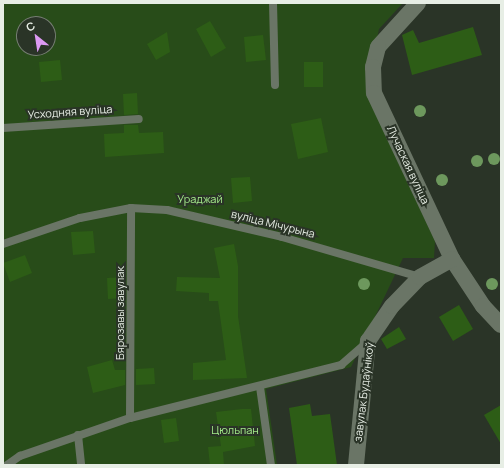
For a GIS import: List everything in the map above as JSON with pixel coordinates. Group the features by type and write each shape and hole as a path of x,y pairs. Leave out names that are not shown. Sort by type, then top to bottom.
{"street":[{"name":"Лучаская вуліца","path":"418,3 378,47 373,67 374,93 452,259 501,325"},
{"name":"завулак Будаўнікоў","path":"356,465 368,341 392,306 420,277 452,259"}],"lane":[{"path":"273,3 275,85"},
{"name":"Усходняя вуліца","path":"3,128 139,119"},
{"name":"вуліца Мічурына","path":"3,244 80,218 132,208 167,210 282,237 420,277"},
{"name":"Бярозавы завулак","path":"130,418 132,208"},
{"path":"7,465 20,456 130,418 260,387 341,365 368,341"},
{"path":"260,387 271,465"},
{"path":"78,435 81,465"}],"green space":[{"name":"Ураджай","path":"3,3 403,3 379,29 366,93 435,241 434,258 403,258 351,367 266,389 277,465 3,465"}],"building":[{"path":"210,21 226,48 211,57 196,29"},
{"path":"473,27 482,55 412,75 402,35 413,30 419,43"},
{"path":"167,32 170,52 156,60 147,44"},
{"path":"263,35 266,60 246,62 244,37"},
{"path":"60,60 62,80 41,82 39,62"},
{"path":"304,62 323,62 323,87 304,87"},
{"path":"137,93 138,114 124,115 123,94"},
{"path":"321,118 328,152 298,159 291,124"},
{"path":"124,125 138,125 139,133 163,132 164,153 105,157 104,134 124,133"},
{"path":"250,177 252,201 233,203 231,178"},
{"path":"93,231 95,253 73,255 71,232"},
{"path":"234,244 238,266 238,316 247,378 193,380 193,363 226,360 218,301 209,301 209,293 176,291 177,277 220,278 214,248"},
{"path":"25,255 32,273 10,282 3,263"},
{"path":"125,277 125,298 108,299 107,278"},
{"path":"459,305 473,329 453,341 439,317"},
{"path":"399,327 406,339 387,349 381,339"},
{"path":"112,360 115,370 125,370 125,385 93,393 87,367"},
{"path":"154,368 155,384 136,385 136,369"},
{"path":"310,404 312,416 330,414 337,465 297,465 289,408"},
{"path":"501,405 501,444 484,415"},
{"path":"251,409 255,446 223,452 224,465 210,465 208,447 221,446 216,412"},
{"path":"176,418 179,441 164,443 161,420"}],"park label":[{"name":"Цюльпан","path":"235,430"}]}
